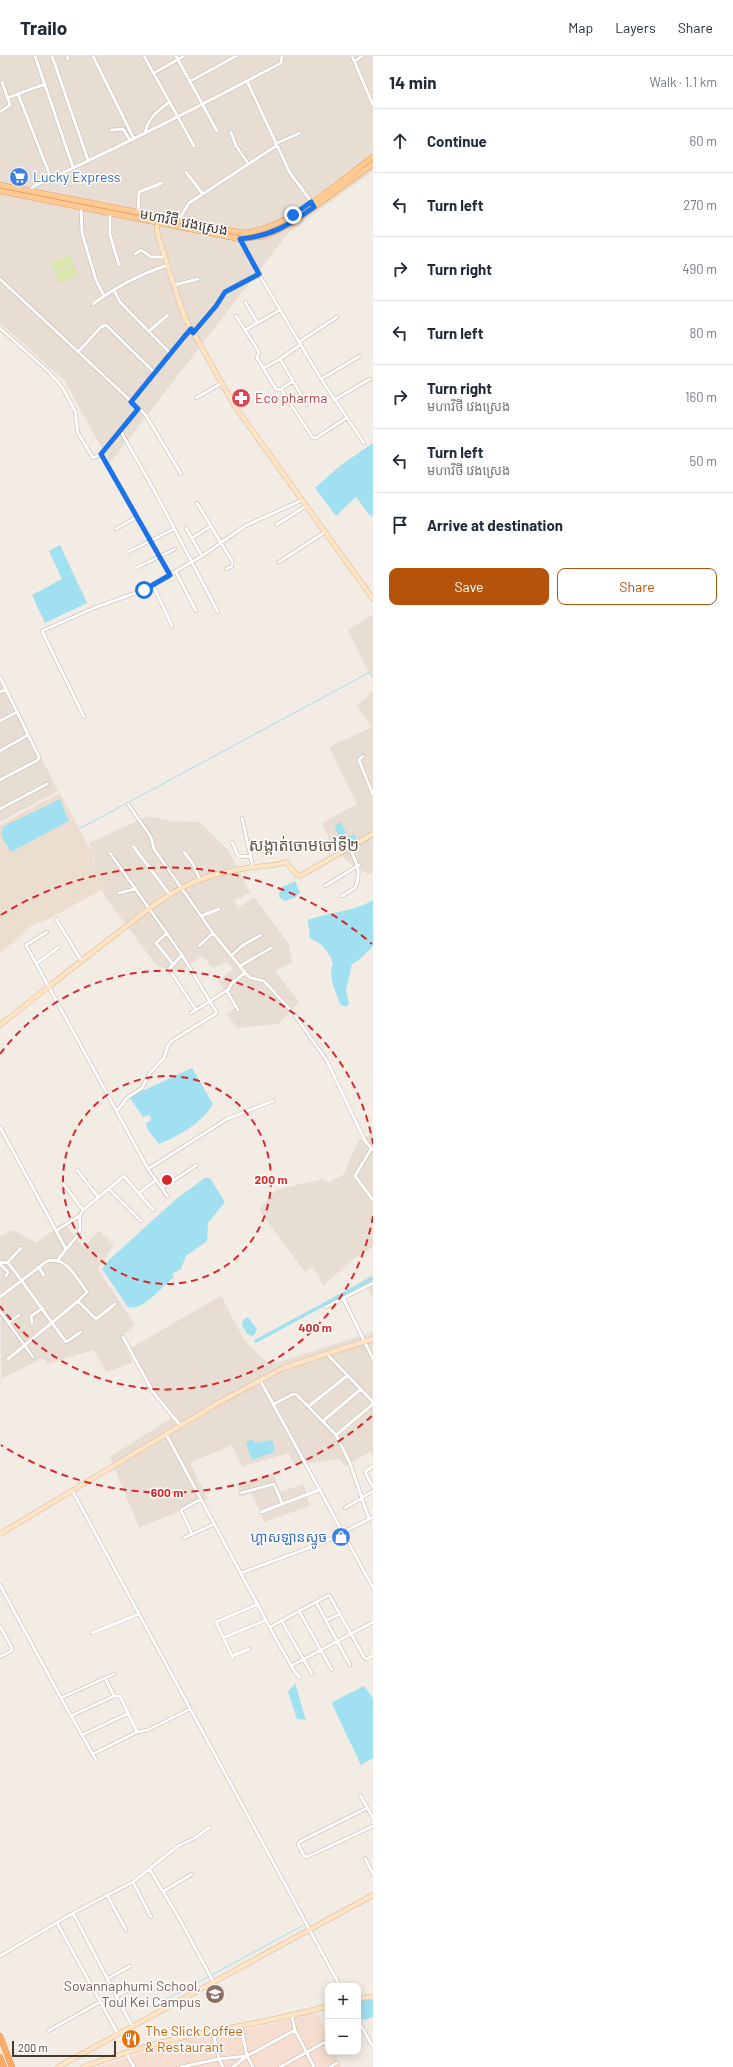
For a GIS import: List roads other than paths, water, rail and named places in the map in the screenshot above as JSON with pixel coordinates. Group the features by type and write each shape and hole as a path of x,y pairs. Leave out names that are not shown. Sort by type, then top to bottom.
{"highway":[{"path":"0,2036 12,2067"},
{"path":"0,2057 4,2067"}],"main road":[{"name":"មហាវិថី វេងស្រេង","path":"0,185 28,194 81,207 157,220 240,239 265,236 276,232 373,158"},
{"name":"មហាវិថី វេងស្រេង","path":"0,191 28,194 138,213 157,220 178,221 233,233 252,232 263,230 282,222 313,204 373,164"}],"street":[{"path":"35,56 73,167"},
{"path":"52,56 88,160"},
{"path":"93,56 134,138"},
{"path":"144,56 194,146"},
{"path":"176,56 217,131"},
{"path":"154,73 184,56"},
{"path":"189,82 236,56"},
{"path":"28,194 34,186 145,134 247,81 281,62 282,56"},
{"path":"352,56 373,105"},
{"path":"355,61 362,56"},
{"path":"247,81 290,173 313,204"},
{"path":"0,112 10,106 2,82"},
{"path":"7,98 45,84"},
{"path":"18,94 51,178"},
{"path":"145,134 146,126 154,115 170,102"},
{"path":"111,130 123,129 130,140"},
{"path":"231,132 236,146 248,164"},
{"path":"178,221 185,206 202,193 276,145 300,133"},
{"path":"186,172 202,193"},
{"path":"138,213 139,192 162,183"},
{"path":"81,207 82,233 96,280 104,296"},
{"path":"110,213 110,236 119,264"},
{"path":"157,220 158,236 184,316 192,331 238,410 373,599"},
{"path":"240,239 320,379 364,443"},
{"path":"135,254 141,250 151,257 165,257"},
{"path":"94,304 104,296 142,273 168,265"},
{"path":"131,402 170,353 216,306 225,292 259,274"},
{"path":"0,279 149,420 181,474"},
{"path":"174,285 198,279"},
{"path":"114,290 120,302 170,353"},
{"path":"245,302 257,322"},
{"path":"245,330 280,310"},
{"path":"149,332 168,315"},
{"path":"236,316 259,352 257,358 276,389 282,390 314,439 346,418"},
{"path":"264,368 280,359 337,317"},
{"path":"78,352 101,327 106,325 154,372"},
{"path":"0,328 57,381 72,405 77,417 76,426 78,434 94,458 101,454 138,409"},
{"path":"320,379 360,356"},
{"path":"280,359 292,382 307,405"},
{"path":"334,400 370,379"},
{"path":"282,390 292,382"},
{"path":"196,398 222,383"},
{"path":"120,430 151,484 218,612"},
{"path":"101,454 170,575"},
{"path":"84,718 42,631 94,608 144,590 202,556 244,526 302,500"},
{"path":"197,503 233,564 226,569"},
{"path":"276,525 306,506"},
{"path":"116,529 137,517"},
{"path":"192,538 211,526"},
{"path":"186,528 202,556"},
{"path":"128,552 174,529"},
{"path":"279,562 325,532"},
{"path":"136,568 175,549"},
{"path":"176,572 196,611"},
{"path":"153,585 172,626"},
{"path":"0,677 39,758 0,780"},
{"path":"0,692 6,689"},
{"path":"0,721 17,712"},
{"path":"0,750 28,735"},
{"path":"363,756 359,760 373,795"},
{"path":"0,809 47,784"},
{"path":"128,804 151,837 154,849 213,933 245,973 251,978 264,980 294,1014 325,1058 350,1106 365,1141 372,1149 355,1176 373,1200"},
{"path":"242,818 253,868"},
{"path":"0,1026 81,960 149,909 181,888 200,880 286,862 296,874 300,876 373,834"},
{"path":"232,842 238,856 251,857"},
{"path":"133,846 170,895"},
{"path":"342,896 356,887 359,866 349,847"},
{"path":"184,852 193,864 200,880"},
{"path":"110,853 182,956 218,1013 173,1040 168,1046 164,1058 150,1073 142,1088 128,1098 117,1111"},
{"path":"326,886 359,866"},
{"path":"119,893 135,888"},
{"path":"201,916 219,909"},
{"path":"56,919 81,960"},
{"path":"47,932 26,945 148,1169 168,1197"},
{"path":"166,933 156,943 173,964"},
{"path":"199,946 213,933"},
{"path":"232,955 243,945 261,934"},
{"path":"36,964 59,947"},
{"path":"240,966 270,948"},
{"path":"182,956 169,970 196,1010"},
{"path":"191,1013 229,990 231,984 245,973"},
{"path":"227,991 238,1010"},
{"path":"148,1169 227,1119 273,1101"},
{"path":"0,1126 66,1249"},
{"path":"162,1188 197,1165"},
{"path":"77,1170 99,1198"},
{"path":"56,1231 79,1216 83,1210 124,1176 153,1210"},
{"path":"139,1193 156,1180"},
{"path":"62,1182 83,1210"},
{"path":"109,1189 141,1221"},
{"path":"58,1260 75,1240 80,1228 79,1216"},
{"path":"0,1263 7,1263 21,1248"},
{"path":"0,1297 47,1261 58,1260 75,1274 87,1292 8,1359"},
{"path":"0,1263 8,1272 6,1276"},
{"path":"7,1263 22,1280 66,1342 82,1332"},
{"path":"38,1267 44,1275"},
{"path":"326,1306 373,1283"},
{"path":"343,1298 363,1342 373,1359"},
{"path":"78,1301 96,1319 115,1304"},
{"path":"32,1323 31,1316 42,1308"},
{"path":"0,1311 33,1357"},
{"path":"8,1323 19,1315"},
{"path":"123,1337 153,1392 180,1426"},
{"path":"0,1534 166,1434 260,1380 283,1368 373,1339"},
{"path":"326,1353 361,1389 371,1397 373,1403 336,1436"},
{"path":"309,1406 348,1374"},
{"path":"260,1380 373,1588"},
{"path":"323,1421 361,1389"},
{"path":"274,1404 295,1394 309,1406 336,1436 350,1464 369,1519"},
{"path":"166,1434 291,1666 300,1678"},
{"path":"373,1466 365,1472 373,1487"},
{"path":"241,1493 274,1484 282,1503"},
{"path":"72,1490 338,1983"},
{"path":"261,1512 319,1490"},
{"path":"345,1508 373,1491"},
{"path":"192,1534 182,1510 201,1499"},
{"path":"241,1573 322,1543 373,1517"},
{"path":"184,1538 214,1524"},
{"path":"0,1585 96,1760"},
{"path":"270,1627 329,1594 364,1657 366,1659 373,1656"},
{"path":"316,1602 350,1665"},
{"path":"250,1649 233,1657 216,1622 258,1604"},
{"path":"299,1611 332,1670"},
{"path":"92,1633 139,1614"},
{"path":"325,1621 340,1614"},
{"path":"224,1638 266,1620"},
{"path":"282,1620 312,1674"},
{"path":"291,1666 373,1622"},
{"path":"0,1626 12,1648 11,1651 0,1657"},
{"path":"61,1698 114,1674"},
{"path":"105,1678 114,1696"},
{"path":"71,1716 114,1696 120,1696 137,1732"},
{"path":"93,1754 137,1732 148,1730 190,1709"},
{"path":"82,1735 129,1713"},
{"path":"360,1795 373,1818"},
{"path":"367,1808 301,1841 298,1844 304,1856 307,1857 373,1826"},
{"path":"0,1956 73,1913 133,1882 150,1870 178,1846 195,1838 210,1827"},
{"path":"365,1858 373,1874"},
{"path":"150,1870 164,1891 211,1978"},
{"path":"164,1891 192,1874"},
{"path":"133,1882 151,1916"},
{"path":"107,1895 126,1930"},
{"path":"58,2067 132,2026 211,1978 373,1895"},
{"path":"73,1913 132,2026"},
{"path":"57,1923 118,2034"},
{"path":"107,1978 130,1966"},
{"path":"116,1996 133,1988"},
{"path":"361,1998 373,1997"},
{"path":"48,2031 100,2002"},
{"path":"83,2067 171,2040 241,2027 292,2016 325,2007"},
{"path":"292,2016 295,2030 314,2067"},
{"path":"361,2025 373,2047"},
{"path":"241,2027 247,2056 253,2067"},
{"path":"233,2067 247,2056 295,2030"},
{"path":"213,2032 219,2059 223,2067"},
{"path":"280,2067 325,2042"},
{"path":"126,2053 134,2067"},
{"path":"180,2067 219,2059 247,2056"},
{"path":"330,2067 337,2063"}],"water":[{"path":"373,443 373,515 371,517 356,497 336,516 315,488 341,465"},
{"path":"60,545 87,603 45,623 32,595 62,579 49,551"},
{"path":"60,799 69,821 11,852 4,841 1,832 4,826"},
{"path":"341,822 348,837 354,834 357,839 344,846 334,826"},
{"path":"295,881 300,892 296,897 285,901 279,897 282,887"},
{"path":"373,900 373,946 359,960 352,964 346,990 349,1004 346,1007 340,1004 334,989 331,973 333,963 331,958 324,948 310,938 308,920 358,907"},
{"path":"192,1068 213,1104 196,1123 175,1137 159,1144 148,1130 146,1123 151,1120 150,1115 143,1117 129,1097"},
{"path":"205,1178 210,1178 225,1202 208,1223 207,1241 186,1256 181,1269 172,1274 174,1277 152,1297 140,1306 134,1308 128,1307 102,1269 109,1260 176,1199"},
{"path":"248,1317 257,1329 254,1336 248,1335 242,1325 243,1320"},
{"path":"251,1439 256,1443 272,1440 275,1452 252,1460 246,1444"},
{"path":"295,1683 306,1720 297,1719 288,1692"},
{"path":"364,1686 373,1698 373,1758 361,1765 332,1704 334,1701"},
{"path":"361,2000 373,2000 373,2017 365,2020 361,2019"}],"waterway":[{"path":"79,829 372,671"},
{"path":"256,1341 373,1278"},
{"path":"156,2005 302,1926"}],"place":[{"name":"Lucky Express","path":"19,177"},
{"name":"Eco pharma","path":"241,398"},
{"name":"ហ្គាសឡានស្ទូច","path":"341,1537"},
{"name":"Sovannaphumi School, Toul Kei Campus","path":"215,1994"},
{"name":"The Slick Coffee & Restaurant","path":"131,2039"}],"district":[{"name":"សង្កាត់ចោមចៅទី២","path":"304,845"}]}
